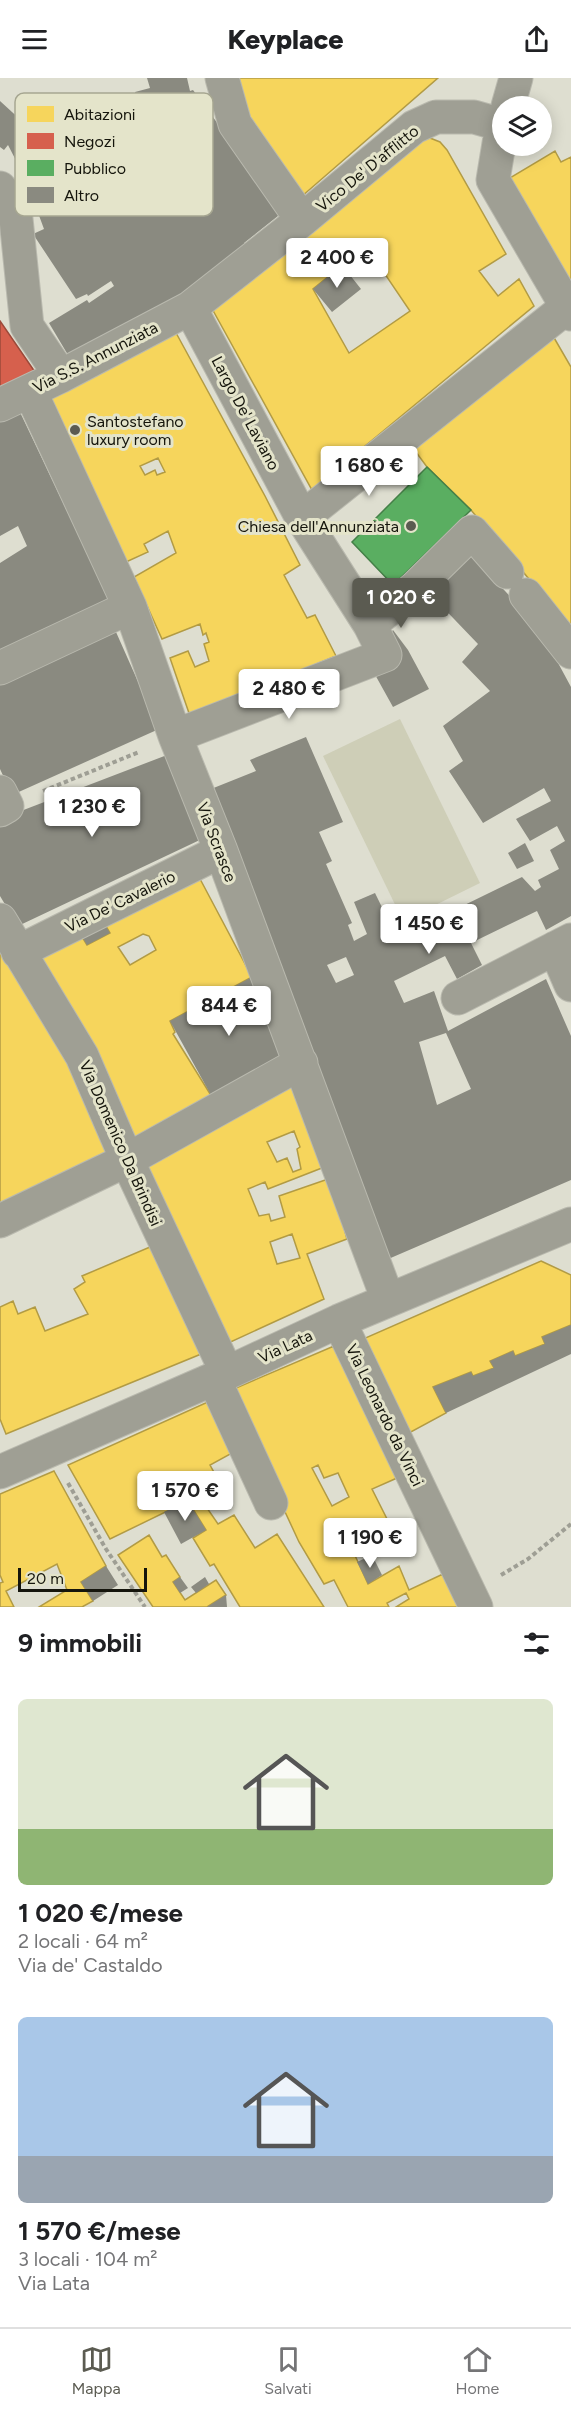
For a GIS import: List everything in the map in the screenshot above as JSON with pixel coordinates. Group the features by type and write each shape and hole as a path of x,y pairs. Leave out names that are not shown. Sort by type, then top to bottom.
{"street":[{"path":"222,78 235,124 302,220"},
{"path":"511,96 516,78"},
{"name":"Vico De' D'afflitto","path":"190,308 302,220 414,127 436,117 474,117 492,122"},
{"path":"302,518 403,437 569,311 493,180 497,156"},
{"path":"0,188 15,209"},
{"path":"16,216 27,326 61,376"},
{"name":"Via S.S. Annunziata","path":"0,405 61,376 190,308"},
{"name":"Largo De' Laviano","path":"161,743 385,655 370,625 302,518 190,308"},
{"name":"Via Scrasce","path":"30,391 130,607 161,743 221,851 388,1300"},
{"path":"370,625 415,588 472,532 571,652"},
{"path":"0,668 130,607"},
{"name":"Via De' Cavalerio","path":"18,952 221,851"},
{"name":"Via Domenico Da Brindisi","path":"0,920 82,1056 221,1376 272,1503"},
{"path":"458,998 563,944 571,985"},
{"path":"0,1221 127,1160 301,1063"},
{"name":"Via Lata","path":"3,1462 51,1450 221,1376 339,1321 568,1227"},
{"name":"Via Leonardo da Vinci","path":"339,1321 473,1600"}],"path":[{"path":"2,803 161,743"},
{"path":"51,1450 106,1549 145,1607"},
{"path":"473,1600 571,1524"}],"green space":[{"path":"400,719 480,883 403,921 323,756"}],"building: Abitazioni":[{"path":"239,78 438,78 301,197 246,120"},
{"path":"430,138 440,142 447,150 506,254 479,271 498,296 519,279 534,306 312,490 210,305 422,140","holes":["366,246 410,311 349,353 313,289"]},
{"path":"555,151 561,162 571,157 571,292 508,179 547,156 552,156"},
{"path":"175,331 300,565 284,575 307,618 315,615 336,656 190,716 170,658 188,651 195,667 209,661 204,644 209,642 206,633 203,635 200,624 162,639 134,577 176,553 168,531 144,544 148,552 126,562 46,393","holes":["158,458 165,472 157,475 155,470 145,475 140,466"]},
{"path":"553,336 571,367 571,629 471,510 427,467 410,444"},
{"path":"199,877 252,977 170,1021 175,1032 173,1034 212,1097 132,1142 36,961 81,935 87,945 110,933 104,923","holes":["143,934 149,936 156,950 130,965 118,947"]},
{"path":"0,941 71,1057 116,1157 0,1212"},
{"path":"294,1077 327,1166 268,1189 265,1182 248,1189 259,1216 269,1214 271,1221 285,1217 279,1196 331,1178 347,1239 307,1254 324,1299 224,1345 138,1159","holes":["294,1131 300,1147 297,1149 301,1169 293,1172 287,1158 277,1162 267,1142","292,1234 300,1258 277,1264 270,1242"]},
{"path":"157,1244 206,1352 6,1434 0,1419 0,1307 13,1301 18,1314 35,1307 45,1331 88,1314 74,1289 85,1282 82,1276"},
{"path":"541,1261 571,1275 571,1325 542,1337 545,1344 515,1356 513,1351 490,1361 494,1368 473,1376 471,1372 433,1387 446,1413 409,1433 363,1339"},
{"path":"334,1346 397,1478 372,1489 388,1521 348,1540 368,1584 399,1566 409,1590 443,1574 461,1607 396,1607 409,1599 406,1593 387,1603 389,1607 348,1607 334,1580 324,1584 299,1542 229,1391","holes":["318,1465 324,1478 338,1473 349,1497 332,1506 312,1468"]},
{"path":"210,1401 234,1452 210,1465 221,1485 212,1490 218,1502 207,1508 218,1524 234,1515 255,1548 277,1534 324,1607 240,1607 214,1564 210,1566 193,1538 206,1530 188,1501 110,1539 68,1465"},
{"path":"54,1471 106,1566 81,1582 93,1601 82,1607 39,1607 67,1590 57,1564 6,1591 14,1607 0,1607 0,1583 3,1582 0,1575 0,1494"},
{"path":"149,1535 162,1557 166,1555 180,1577 173,1582 185,1600 216,1580 226,1595 207,1607 153,1607 118,1555"}],"building: Negozi":[{"path":"0,321 35,372 0,388"}],"building: Pubblico":[{"name":"Chiesa dell'Annunziata","path":"427,467 471,510 393,585 352,542"}],"building: Altro":[{"path":"147,78 187,78 190,91 193,90 195,93 135,93 150,88"},
{"path":"0,101 15,115 15,159 8,145 4,150 0,147"},
{"path":"213,117 283,212 244,243 246,246 215,274 162,306 68,355 49,323 87,300 89,303 114,286 111,281 88,296 87,294 76,299 33,234 44,229 39,216 213,216"},
{"path":"342,265 361,289 332,312 313,289"},
{"path":"18,408 96,572 112,598 0,651 0,563 27,546 18,526 0,536 0,417"},
{"path":"471,555 521,608 550,648 571,687 571,916 546,930 537,911 471,943 482,965 457,979 445,956 394,981 404,1003 434,991 448,1031 546,979 571,1036 571,1180 386,1260 211,789 256,771 250,760 306,737 343,822 319,832 332,861 326,864 352,923 348,925 354,941 367,934 354,902 375,893 397,938 522,877 535,891 541,887 538,880 559,869 550,850 565,841 557,826 530,841 516,819 551,801 544,788 483,823 449,771 463,761 443,726 490,691 462,662 478,644 431,595","holes":["346,957 354,975 336,983 327,965","446,1033 471,1089 437,1105 419,1042"]},
{"path":"393,630 408,650 429,689 393,707 373,671 386,640"},
{"path":"116,632 159,729 12,795 0,769 0,682"},
{"path":"167,755 204,838 18,926 0,896 0,819"},
{"path":"525,843 534,861 517,869 508,853"},
{"path":"104,923 110,933 87,945 81,935"},
{"path":"252,977 285,1057 212,1097 170,1021"},
{"path":"571,1325 571,1354 446,1413 433,1387 471,1372 473,1376 494,1368 490,1361 513,1351 515,1356 545,1344 542,1337"},
{"path":"188,1501 206,1530 181,1544 164,1512"},
{"path":"372,1555 382,1575 368,1584 357,1562"},
{"path":"106,1566 118,1585 93,1601 81,1582"},
{"path":"180,1577 188,1588 180,1593 173,1582"},
{"path":"205,1577 209,1584 196,1593 191,1587"},
{"path":"226,1595 227,1607 207,1607"}],"place":[{"name":"Santostefano luxury room","path":"75,430"},
{"name":"Chiesa dell'Annunziata","path":"411,526"}]}
